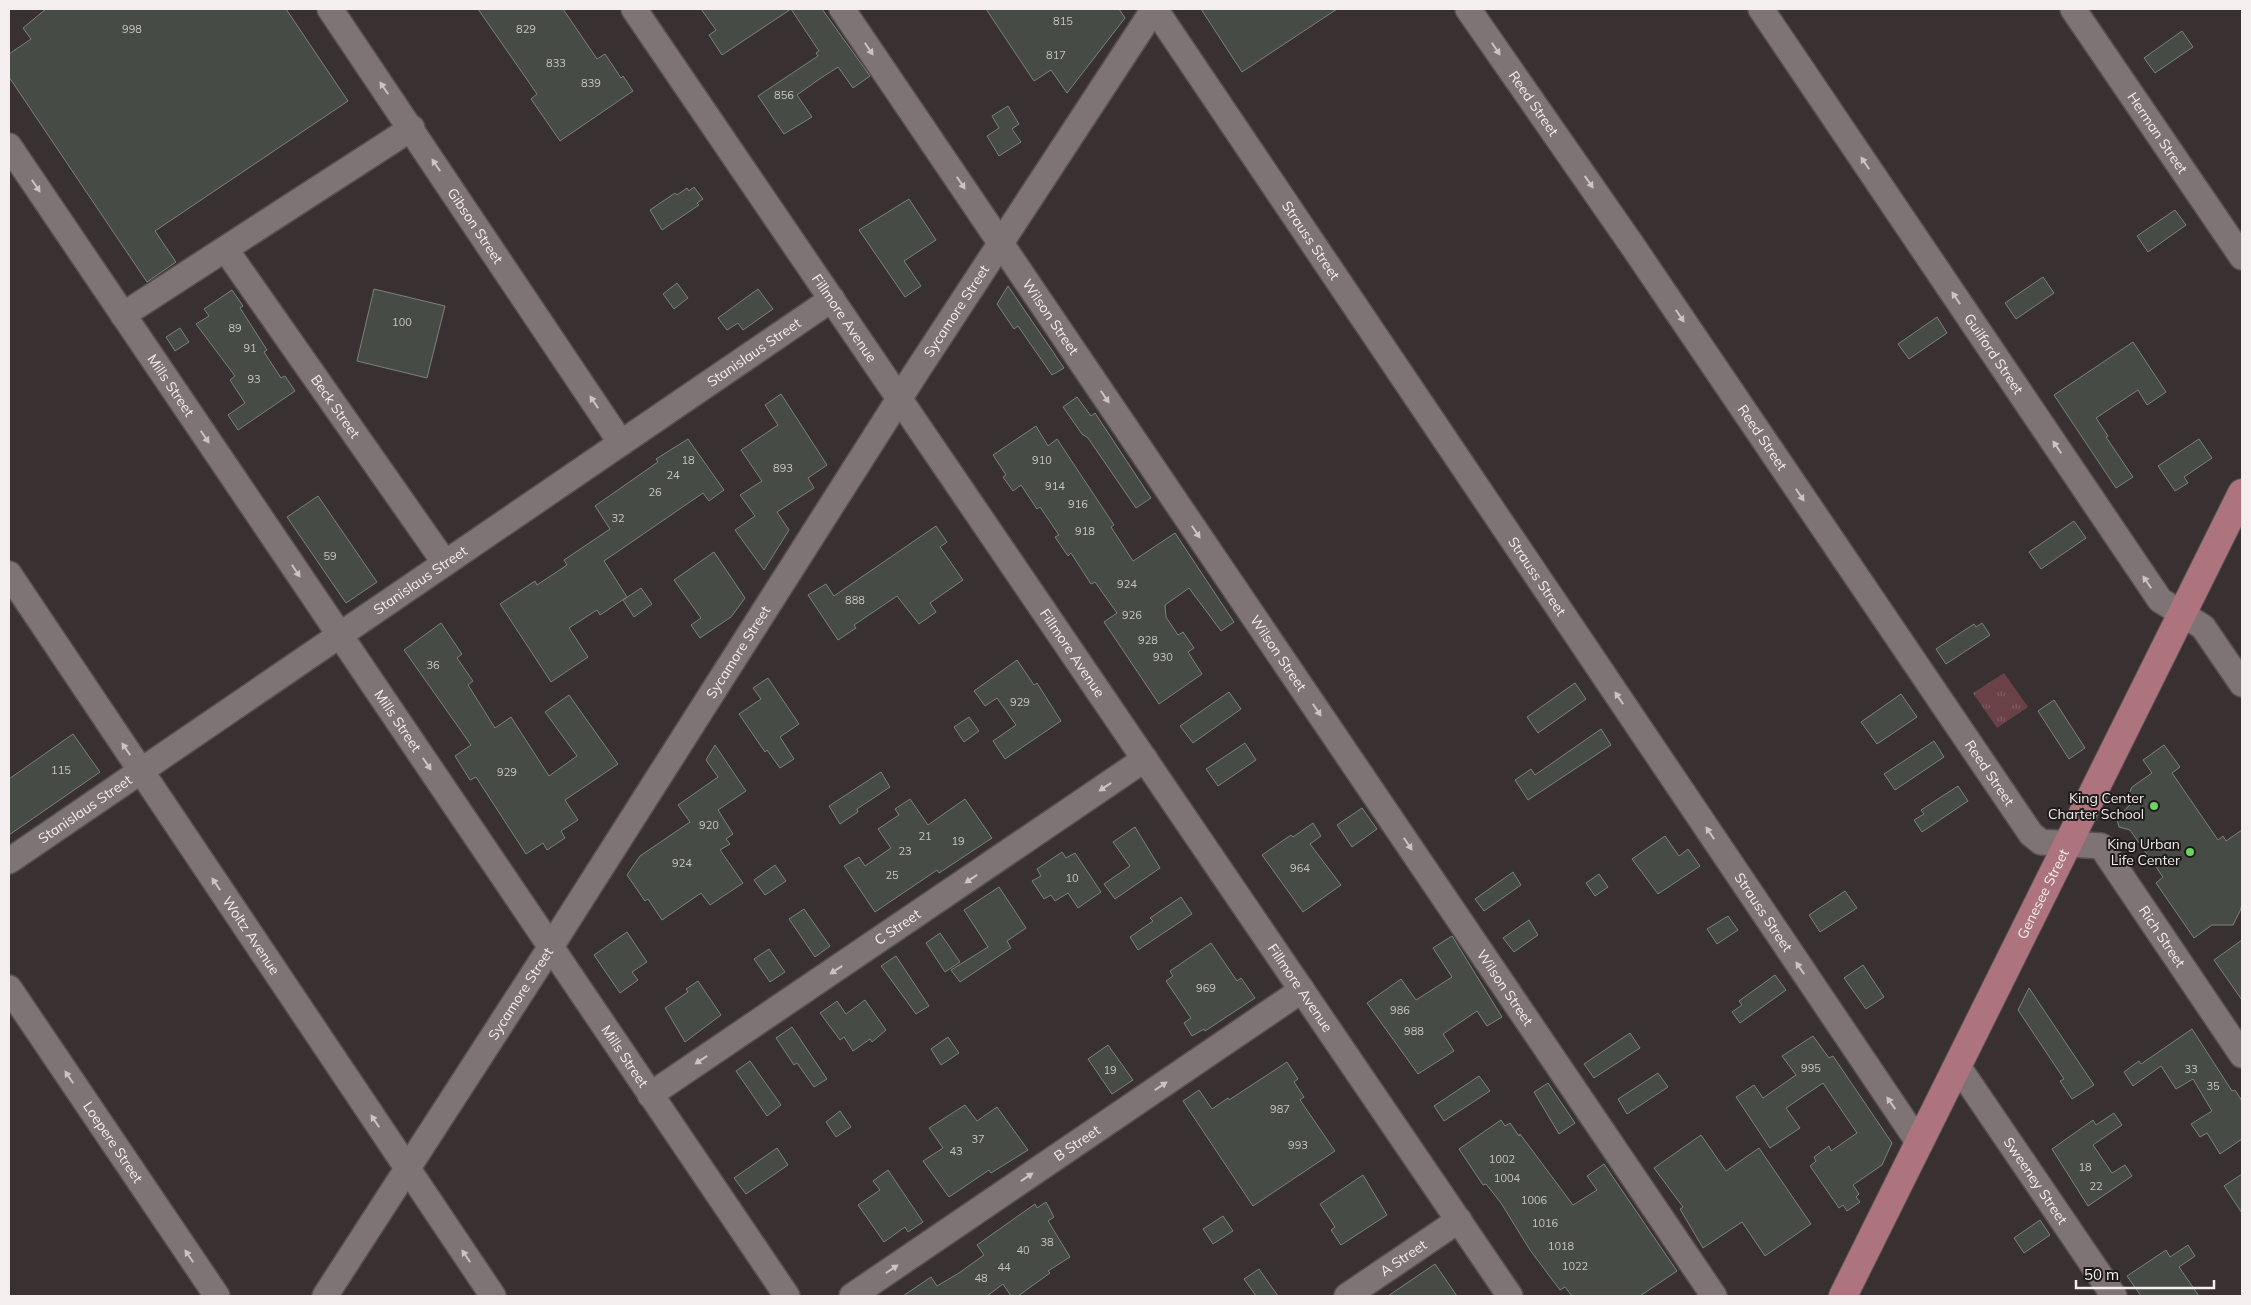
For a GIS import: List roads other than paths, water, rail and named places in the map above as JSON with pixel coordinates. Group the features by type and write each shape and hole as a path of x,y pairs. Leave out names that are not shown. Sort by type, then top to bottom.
{"main road":[{"name":"Genesee Street","path":"1843,1296 2069,844 2242,492"}],"street":[{"name":"Gibson Street","path":"330,9 412,128 621,443"},
{"name":"Fillmore Avenue","path":"634,9 1510,1296"},
{"name":"Wilson Street","path":"842,9 1714,1296"},
{"name":"Sycamore Street","path":"325,1296 550,948 900,399 1154,9"},
{"name":"Strauss Street","path":"1154,9 1919,1143"},
{"name":"Reed Street","path":"1468,9 1632,244 2032,834 2041,842 2069,844"},
{"name":"Guilford Street","path":"1761,9 2160,600 2203,627 2242,684"},
{"name":"Herman Street","path":"2073,9 2242,257"},
{"path":"123,315 412,128"},
{"name":"Mills Street","path":"9,146 786,1296"},
{"name":"Beck Street","path":"226,250 445,563"},
{"name":"Stanislaus Street","path":"9,860 832,299"},
{"name":"Woltz Avenue","path":"9,574 493,1296"},
{"name":"C Street","path":"650,1095 1145,759"},
{"name":"Rich Street","path":"2069,844 2101,846 2242,1054"},
{"name":"Loepere Street","path":"9,988 216,1296"},
{"name":"B Street","path":"852,1296 1302,990"},
{"name":"Sweeney Street","path":"1957,1065 2114,1296"},
{"name":"A Street","path":"1347,1296 1459,1220"}],"place":[{"name":"King Center Charter School","path":"2154,806"},
{"name":"King Urban Life Center","path":"2190,852"}]}
